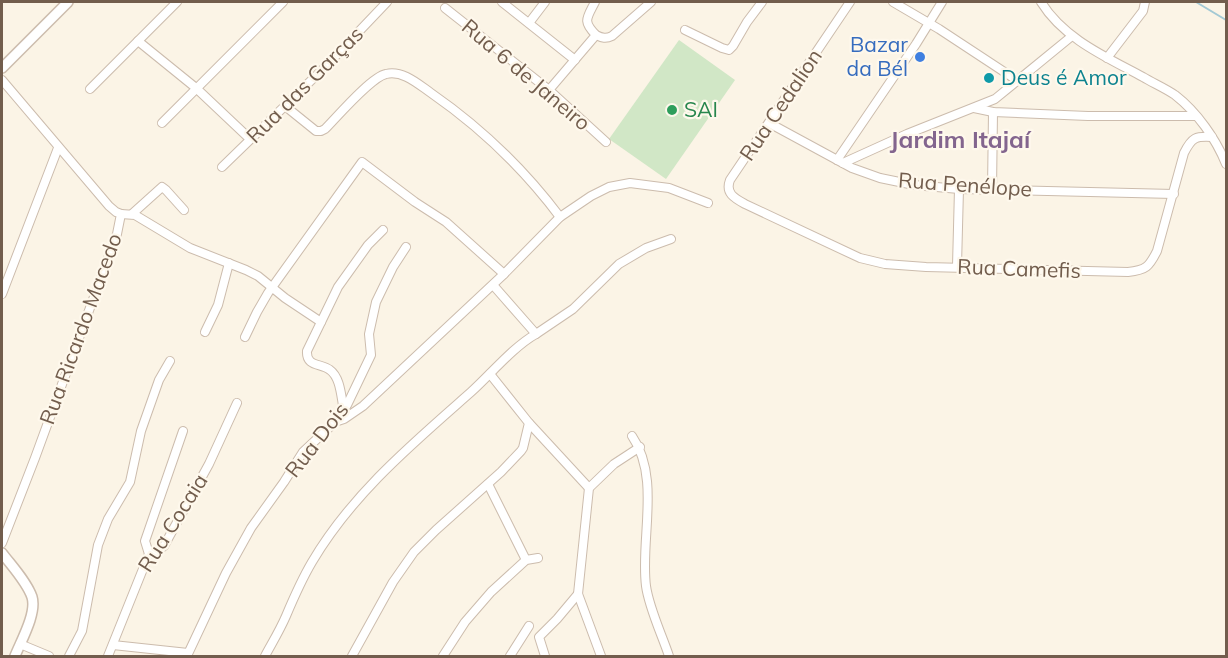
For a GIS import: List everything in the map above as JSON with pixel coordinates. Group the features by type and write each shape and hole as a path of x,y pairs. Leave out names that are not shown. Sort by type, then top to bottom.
{"street":[{"path":"2,68 68,2"},
{"path":"90,89 177,2"},
{"path":"162,123 283,2"},
{"name":"Rua das Garças","path":"222,167 387,2"},
{"path":"502,2 575,60"},
{"path":"529,23 545,2"},
{"path":"595,2 586,20 589,28 596,35 607,38 651,2"},
{"path":"685,30 729,50 762,2"},
{"name":"Rua Cedalion","path":"745,204 733,197 729,191 730,180 850,2"},
{"path":"893,2 1018,81"},
{"path":"840,162 942,2"},
{"path":"1041,2 1053,19 1072,36 1174,95 1196,116 1212,137 1227,164"},
{"path":"1107,58 1143,11 1145,2"},
{"name":"Rua 6 de Janeiro","path":"445,8 549,90 606,142"},
{"path":"549,90 596,35"},
{"path":"840,162 994,99 1072,36"},
{"path":"138,41 196,88 250,139"},
{"path":"285,106 316,131 321,131 374,79 393,73 407,77 457,111 482,132 531,181 560,218"},
{"name":"Rua Ricardo Macedo","path":"2,80 109,206 121,213 117,234 2,543"},
{"path":"972,108 993,112 1088,116 1196,116"},
{"path":"992,190 993,112"},
{"name":"Rua Penélope","path":"769,123 840,162 880,178 914,185 959,189 1174,194"},
{"name":"Rua Camefis","path":"745,204 860,258 885,264 926,267 1141,271 1150,264 1157,251 1184,153 1193,139 1200,136 1212,137"},
{"path":"2,294 58,148"},
{"path":"245,338 272,288 362,162 446,222 504,274"},
{"path":"334,423 344,419 363,405 493,285 560,218 591,196 609,187 630,183 669,188 708,203"},
{"path":"132,214 162,187 184,210"},
{"path":"957,266 959,189"},
{"path":"121,213 132,214 189,248 258,276 321,322"},
{"path":"344,410 339,384 334,373 311,362 307,358 307,351 334,294 372,241 383,230"},
{"path":"265,657 312,561 358,497 523,342 573,309 620,264 646,248 672,239"},
{"name":"Rua Dois","path":"188,655 226,573 253,524 284,482 301,454 334,423 344,410 370,355 369,334 376,303 393,267 406,247"},
{"path":"205,332 218,305 229,263"},
{"path":"493,285 536,334"},
{"path":"69,657 82,631 98,545 108,519 130,482 141,431 159,380 170,361"},
{"path":"490,374 529,423 589,488"},
{"name":"Rua Cocaia","path":"108,657 149,554 164,546 209,464 237,403"},
{"path":"352,657 388,591 414,552 521,451 529,423"},
{"path":"149,554 145,541 183,431"},
{"path":"632,436 640,447 647,480 649,506 645,546 646,587 669,657"},
{"path":"601,657 578,594 589,488 614,464 640,447"},
{"path":"488,484 526,560"},
{"path":"2,553 28,588 32,598 32,613 15,657"},
{"path":"443,657 465,622 490,592 526,560 538,558"},
{"path":"545,657 539,637 578,594"},
{"path":"510,657 529,626"},
{"path":"20,644 49,657"},
{"path":"113,645 188,655"}],"green space":[{"name":"SAI","path":"679,40 735,80 666,179 609,139"}],"waterway":[{"path":"1196,2 1226,20"}],"place":[{"name":"Bazar da Bél","path":"920,57"},
{"name":"Deus é Amor","path":"989,78"},
{"name":"SAI","path":"672,110"}],"district":[{"name":"Jardim Itajaí","path":"960,140"}]}
